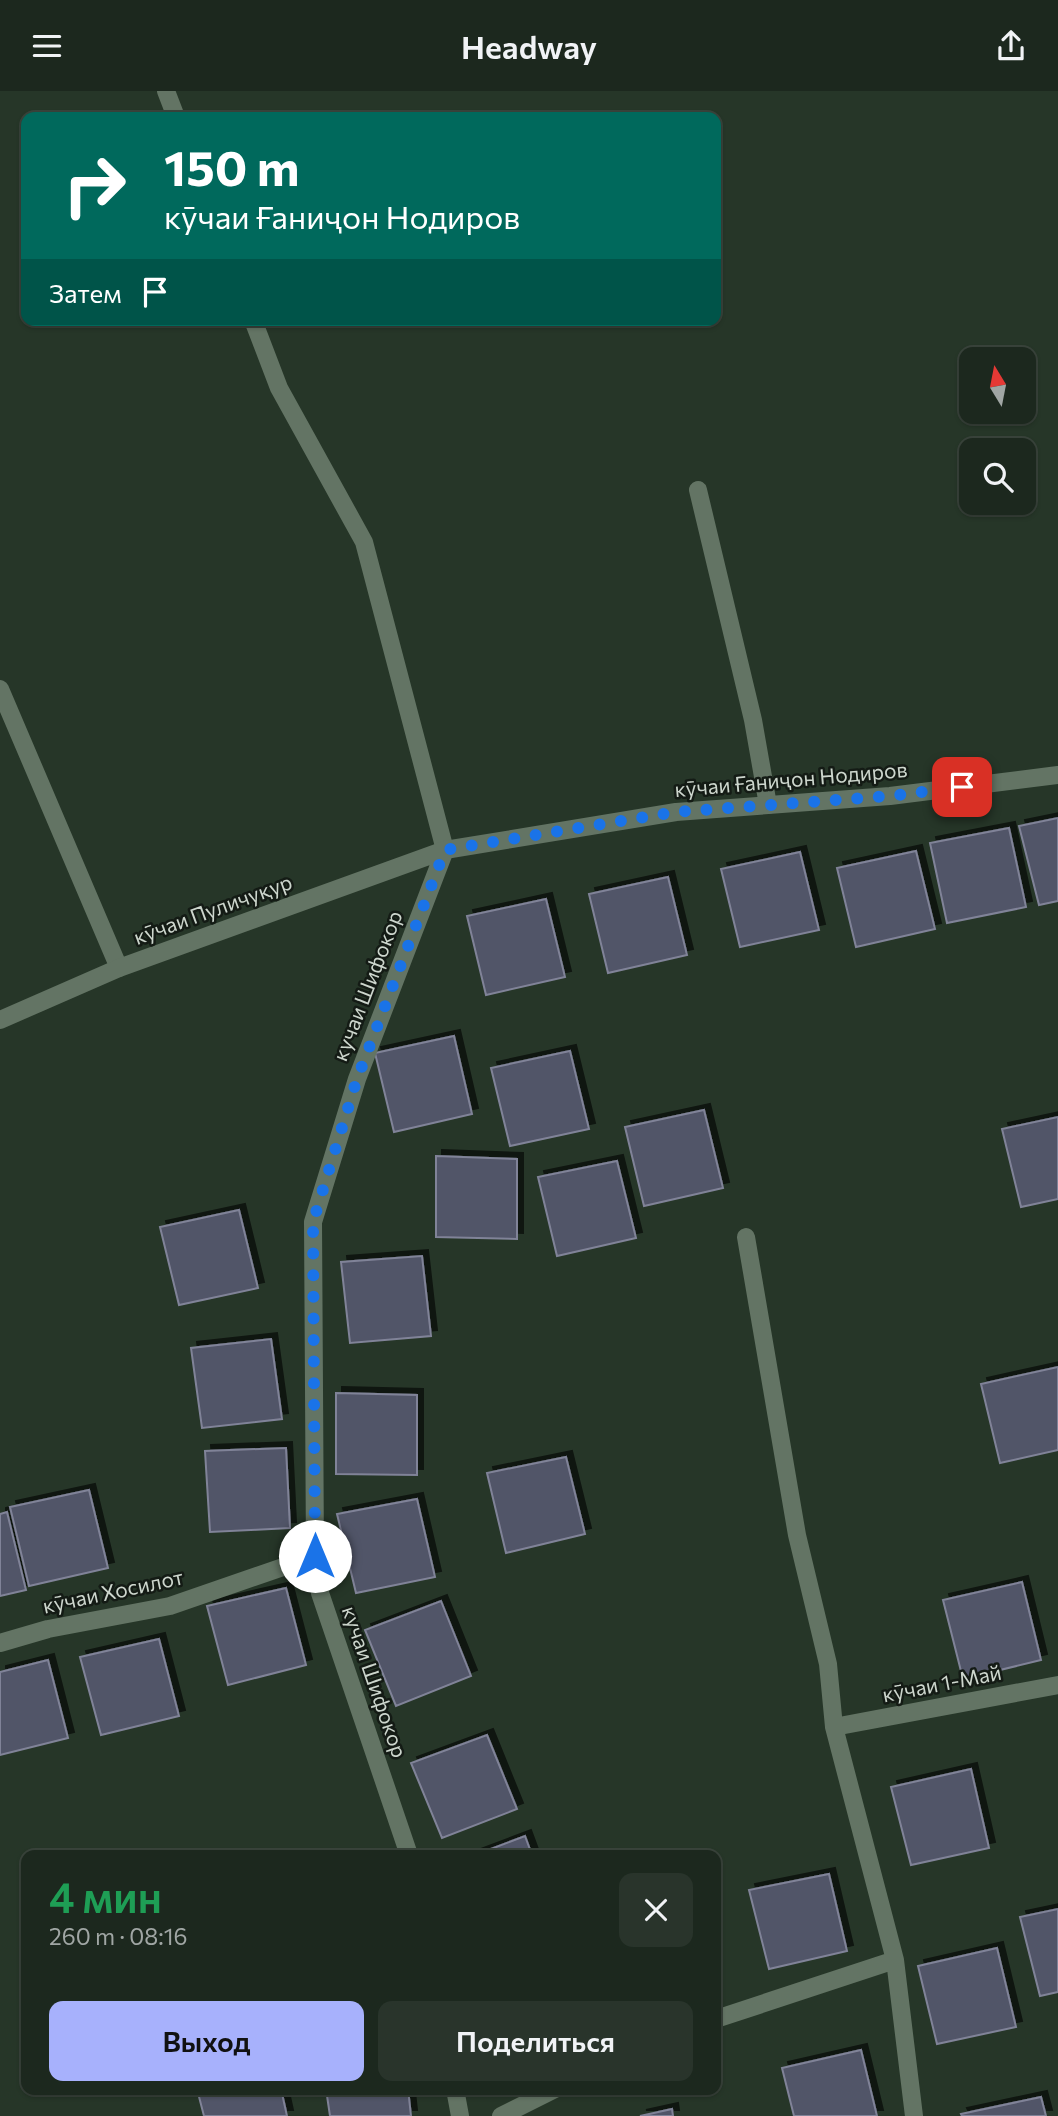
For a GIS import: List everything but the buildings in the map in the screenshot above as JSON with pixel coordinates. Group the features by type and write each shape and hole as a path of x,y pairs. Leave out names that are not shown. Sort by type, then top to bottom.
{"street":[{"path":"166,91 174,112"},
{"path":"255,326 279,388 364,541 445,850"},
{"path":"698,490 753,720 768,805"},
{"path":"0,689 119,968"},
{"name":"кӯчаи Ғаниҷон Нодиров","path":"445,850 676,812 890,796 1058,775"},
{"name":"кӯчаи Пуличуқур","path":"0,1020 119,968 445,850"},
{"name":"кучаи Шифокор","path":"407,1850 320,1593 315,1556 313,1222 357,1079 445,850"},
{"path":"746,1237 797,1535 828,1664 834,1727 895,1960 914,2116"},
{"name":"кӯчаи Хосилот","path":"0,1643 48,1629 170,1607 315,1556"},
{"name":"кӯчаи 1-Май","path":"834,1727 1058,1685"},
{"path":"721,2017 895,1960"},
{"path":"456,2095 460,2116"},
{"path":"501,2116 543,2095"}],"route":[{"path":"315,1556 313,1222 357,1079 445,850 676,812 890,796 962,787"}]}
